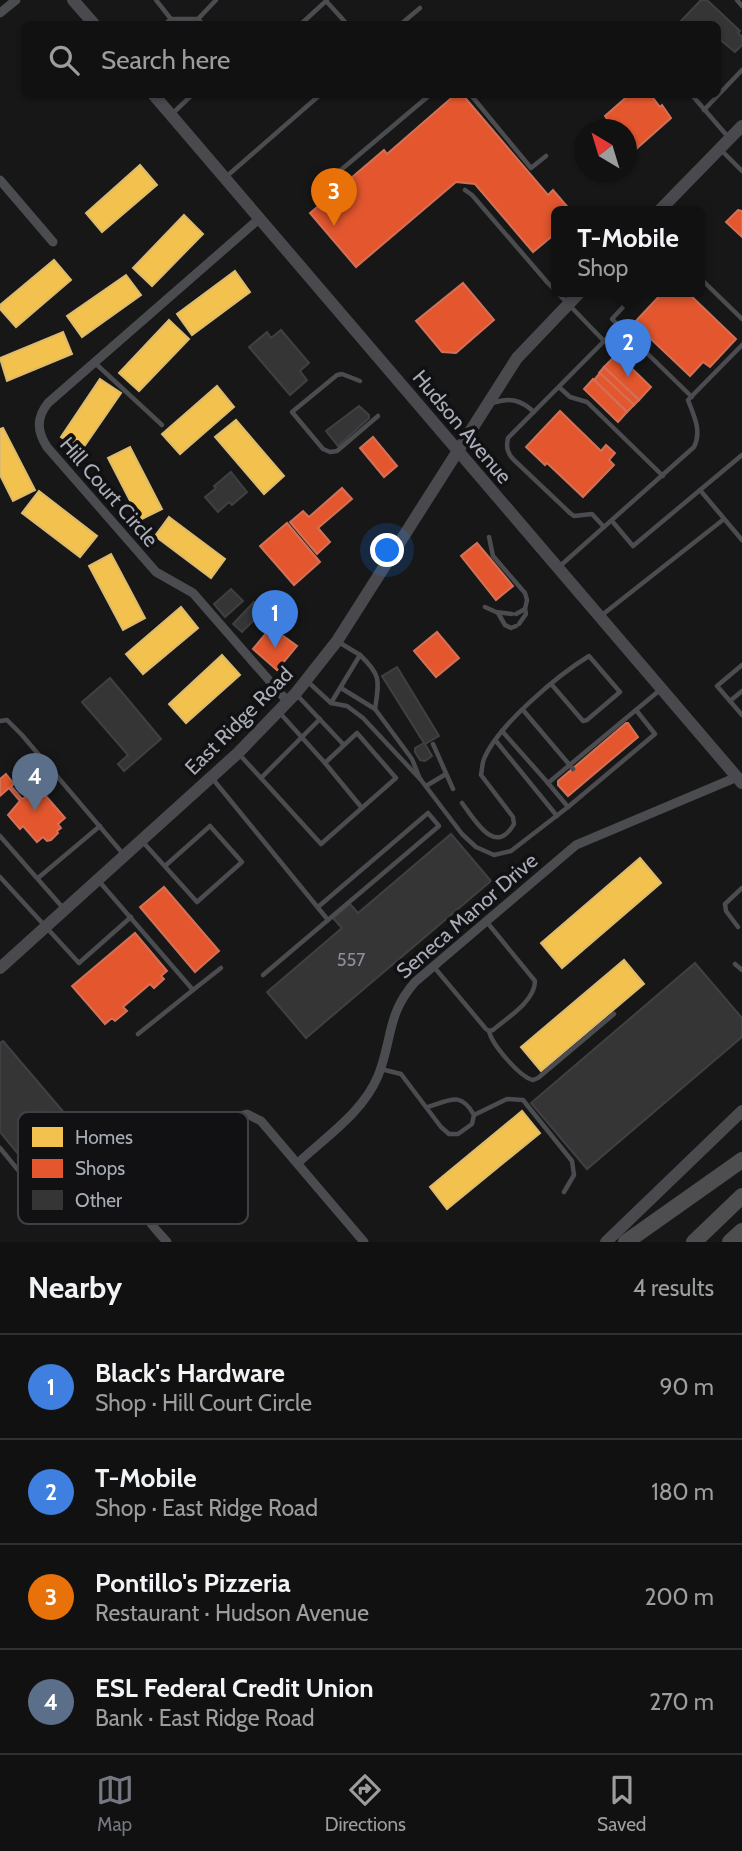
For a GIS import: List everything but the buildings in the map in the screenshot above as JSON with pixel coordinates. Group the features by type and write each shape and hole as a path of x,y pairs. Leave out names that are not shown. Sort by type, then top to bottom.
{"highway":[{"path":"626,1242 742,1160"},
{"path":"694,1242 742,1196"},
{"path":"730,1242 742,1231"}],"main road":[{"path":"73,0 91,21"},
{"name":"Hudson Avenue","path":"156,98 572,587 740,778"},
{"path":"664,206 742,126"},
{"name":"East Ridge Road","path":"0,968 239,753 288,702 337,641 517,358 575,297"},
{"path":"606,1242 742,1111"}],"street":[{"path":"0,13 16,0"},
{"path":"2,186 53,242"},
{"name":"Hill Court Circle","path":"260,218 45,407 39,418 40,435 121,535 156,572 193,593 288,702"},
{"name":"Seneca Manor Drive","path":"299,1162 358,1108 369,1093 380,1069 399,1003 415,982 433,966 576,845 740,778"},
{"path":"248,1114 257,1118 299,1162 364,1242"},
{"path":"153,1224 167,1242"}],"lane":[{"path":"156,0 171,19"},
{"path":"169,21 198,19 216,0"},
{"path":"737,0 742,6"},
{"path":"304,21 327,1 344,21"},
{"path":"405,21 420,8"},
{"path":"721,92 742,70"},
{"path":"171,115 189,98"},
{"path":"225,178 316,98"},
{"path":"329,180 426,98"},
{"path":"473,98 531,168 546,156"},
{"path":"694,98 729,139"},
{"path":"704,110 715,98"},
{"path":"720,149 742,171"},
{"path":"465,190 551,286"},
{"path":"705,283 742,319"},
{"path":"562,297 604,341"},
{"path":"632,297 612,319 692,397"},
{"path":"604,527 592,514 574,516 570,513 508,453 508,438 619,326"},
{"path":"556,568 694,447 698,431 688,400 742,345"},
{"path":"95,363 162,425"},
{"path":"360,381 342,374 337,375 292,412 323,449 330,452 337,451 378,416"},
{"path":"559,387 570,397 587,402 663,476"},
{"path":"484,410 493,403 513,400 522,402 534,412"},
{"path":"612,521 633,547 742,455"},
{"path":"700,490 742,540"},
{"path":"599,618 724,519"},
{"path":"489,537 493,556 525,593 527,600 526,614 511,628 505,625 498,613"},
{"path":"485,607 498,613 514,614 525,609"},
{"path":"337,641 360,655 376,672 375,709"},
{"path":"331,703 360,655"},
{"path":"462,803 487,834 494,838 511,831 513,817 481,775 484,759 508,723 552,685 589,656 620,692 583,721 552,685"},
{"path":"742,665 717,686 742,715"},
{"path":"306,681 331,703 347,706 363,718 421,780 462,834 485,853 502,854 511,850 557,816 655,734 636,710"},
{"path":"341,688 375,709 412,759 421,780"},
{"path":"548,783 581,760 661,690"},
{"path":"730,701 742,691"},
{"path":"288,702 320,719 344,744"},
{"path":"288,702 303,738 363,808"},
{"path":"523,710 571,767"},
{"path":"261,778 320,719"},
{"path":"0,721 7,720 13,725 125,855"},
{"path":"502,732 568,807"},
{"path":"239,753 321,844 396,778 357,733 325,763"},
{"path":"496,741 557,816"},
{"path":"433,744 453,789"},
{"path":"630,745 635,751"},
{"path":"618,755 623,761"},
{"path":"605,766 610,772"},
{"path":"426,786 446,774"},
{"path":"594,776 598,782"},
{"path":"211,777 328,920"},
{"path":"584,784 589,789"},
{"path":"263,975 439,826 428,813 318,907"},
{"path":"38,878 100,826"},
{"path":"142,840 165,866 197,902 242,862 210,826 165,866"},
{"path":"0,836 64,910"},
{"path":"0,877 79,963 131,917"},
{"path":"98,880 193,990"},
{"path":"738,927 726,911 725,904 742,888"},
{"path":"486,921 535,981 531,996 489,1031"},
{"path":"735,964 742,970"},
{"path":"433,966 489,1031 501,1051 522,1074 533,1080 538,1079 614,1014"},
{"path":"138,1034 221,968"},
{"path":"380,1069 401,1074 449,1134 458,1134 472,1124 474,1115 469,1105 462,1100 452,1099 428,1107"},
{"path":"474,1115 507,1099 523,1100 572,1161 574,1175 564,1192"},
{"path":"0,1148 18,1170"}],"place":[{"name":"Pontillo's Pizzeria","path":"334,226"},
{"name":"T-Mobile","path":"628,377"},
{"name":"Black's Hardware","path":"275,648"},
{"name":"ESL Federal Credit Union","path":"35,811"}]}
